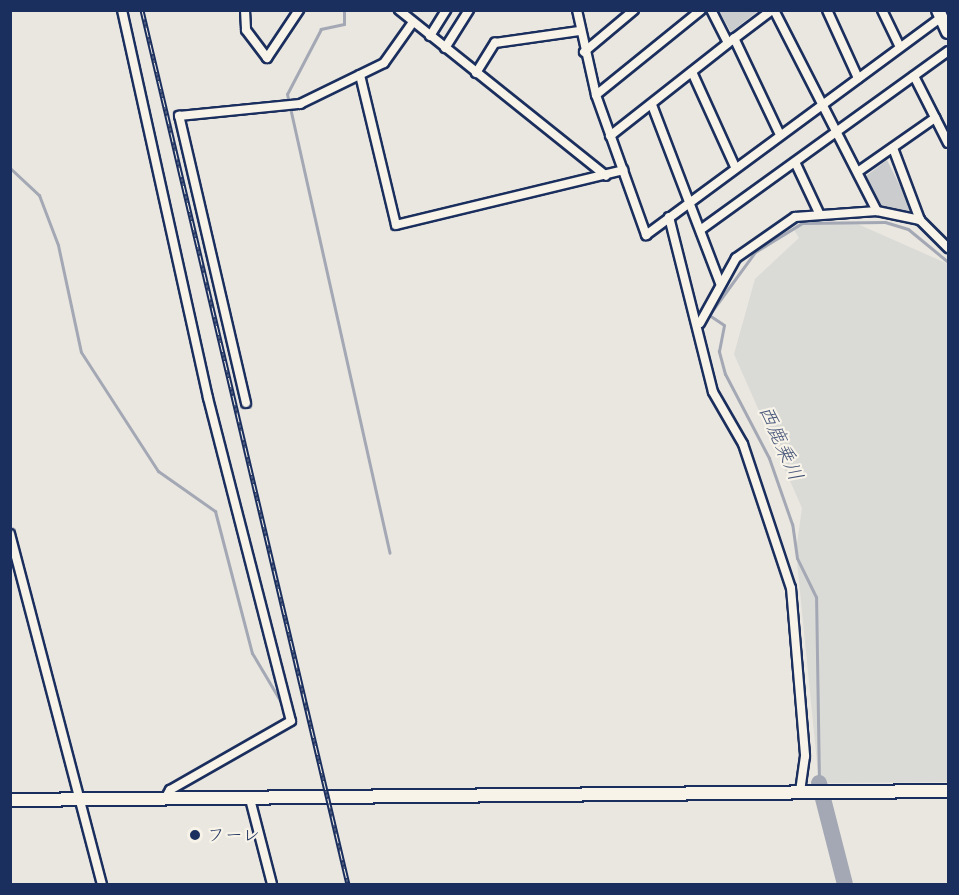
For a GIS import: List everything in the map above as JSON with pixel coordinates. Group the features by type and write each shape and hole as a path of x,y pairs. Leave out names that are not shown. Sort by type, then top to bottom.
{"street":[{"path":"122,10 208,398 291,721 170,790 165,799"},
{"path":"245,10 246,30 267,58 299,10"},
{"path":"399,10 606,176"},
{"path":"430,36 446,10"},
{"path":"445,48 470,10"},
{"path":"577,10 579,31 596,95 646,235 691,199 900,47 944,21"},
{"path":"584,52 634,10"},
{"path":"596,95 700,10"},
{"path":"711,10 731,41 780,135"},
{"path":"610,136 773,10 824,103 877,211"},
{"path":"827,10 858,78"},
{"path":"882,10 900,47"},
{"path":"246,402 179,116 288,104 384,63 413,22"},
{"path":"476,73 495,43 579,31"},
{"path":"702,228 948,51"},
{"path":"692,72 735,167"},
{"path":"360,75 396,225 606,176 623,170"},
{"path":"914,76 948,143"},
{"path":"652,105 691,199 720,283"},
{"path":"859,171 935,118"},
{"path":"893,148 920,220 948,248"},
{"path":"795,162 819,213"},
{"path":"700,324 720,283 736,258 795,217 819,213 877,211 920,220"},
{"path":"669,217 700,324 713,392 743,444 791,588 805,756 802,793"},
{"path":"10,534 102,885"},
{"path":"10,800 836,794 948,791"},
{"path":"250,799 272,885"}],"shaded area":[{"path":"719,11 758,11 731,32"},
{"path":"887,160 906,198 910,213 881,211 866,176"},
{"path":"853,222 948,264 948,782 819,783 796,551 802,508 734,354 755,279 799,238 793,228 802,223"}],"waterway":[{"path":"344,10 344,24 321,29 287,94 390,553"},
{"path":"10,168 39,195 58,245 81,352 158,471 215,511 252,653 281,702"},
{"name":"西鹿乗川","path":"819,783 816,597 797,558 792,524 769,458 725,374 719,351 724,325 709,315 755,252 802,223 885,222 908,229 948,262"},
{"name":"西鹿乗川","path":"819,783 845,884"}],"railway":[{"path":"142,10 348,884"}],"place":[{"name":"フーレ","path":"195,835"}]}
